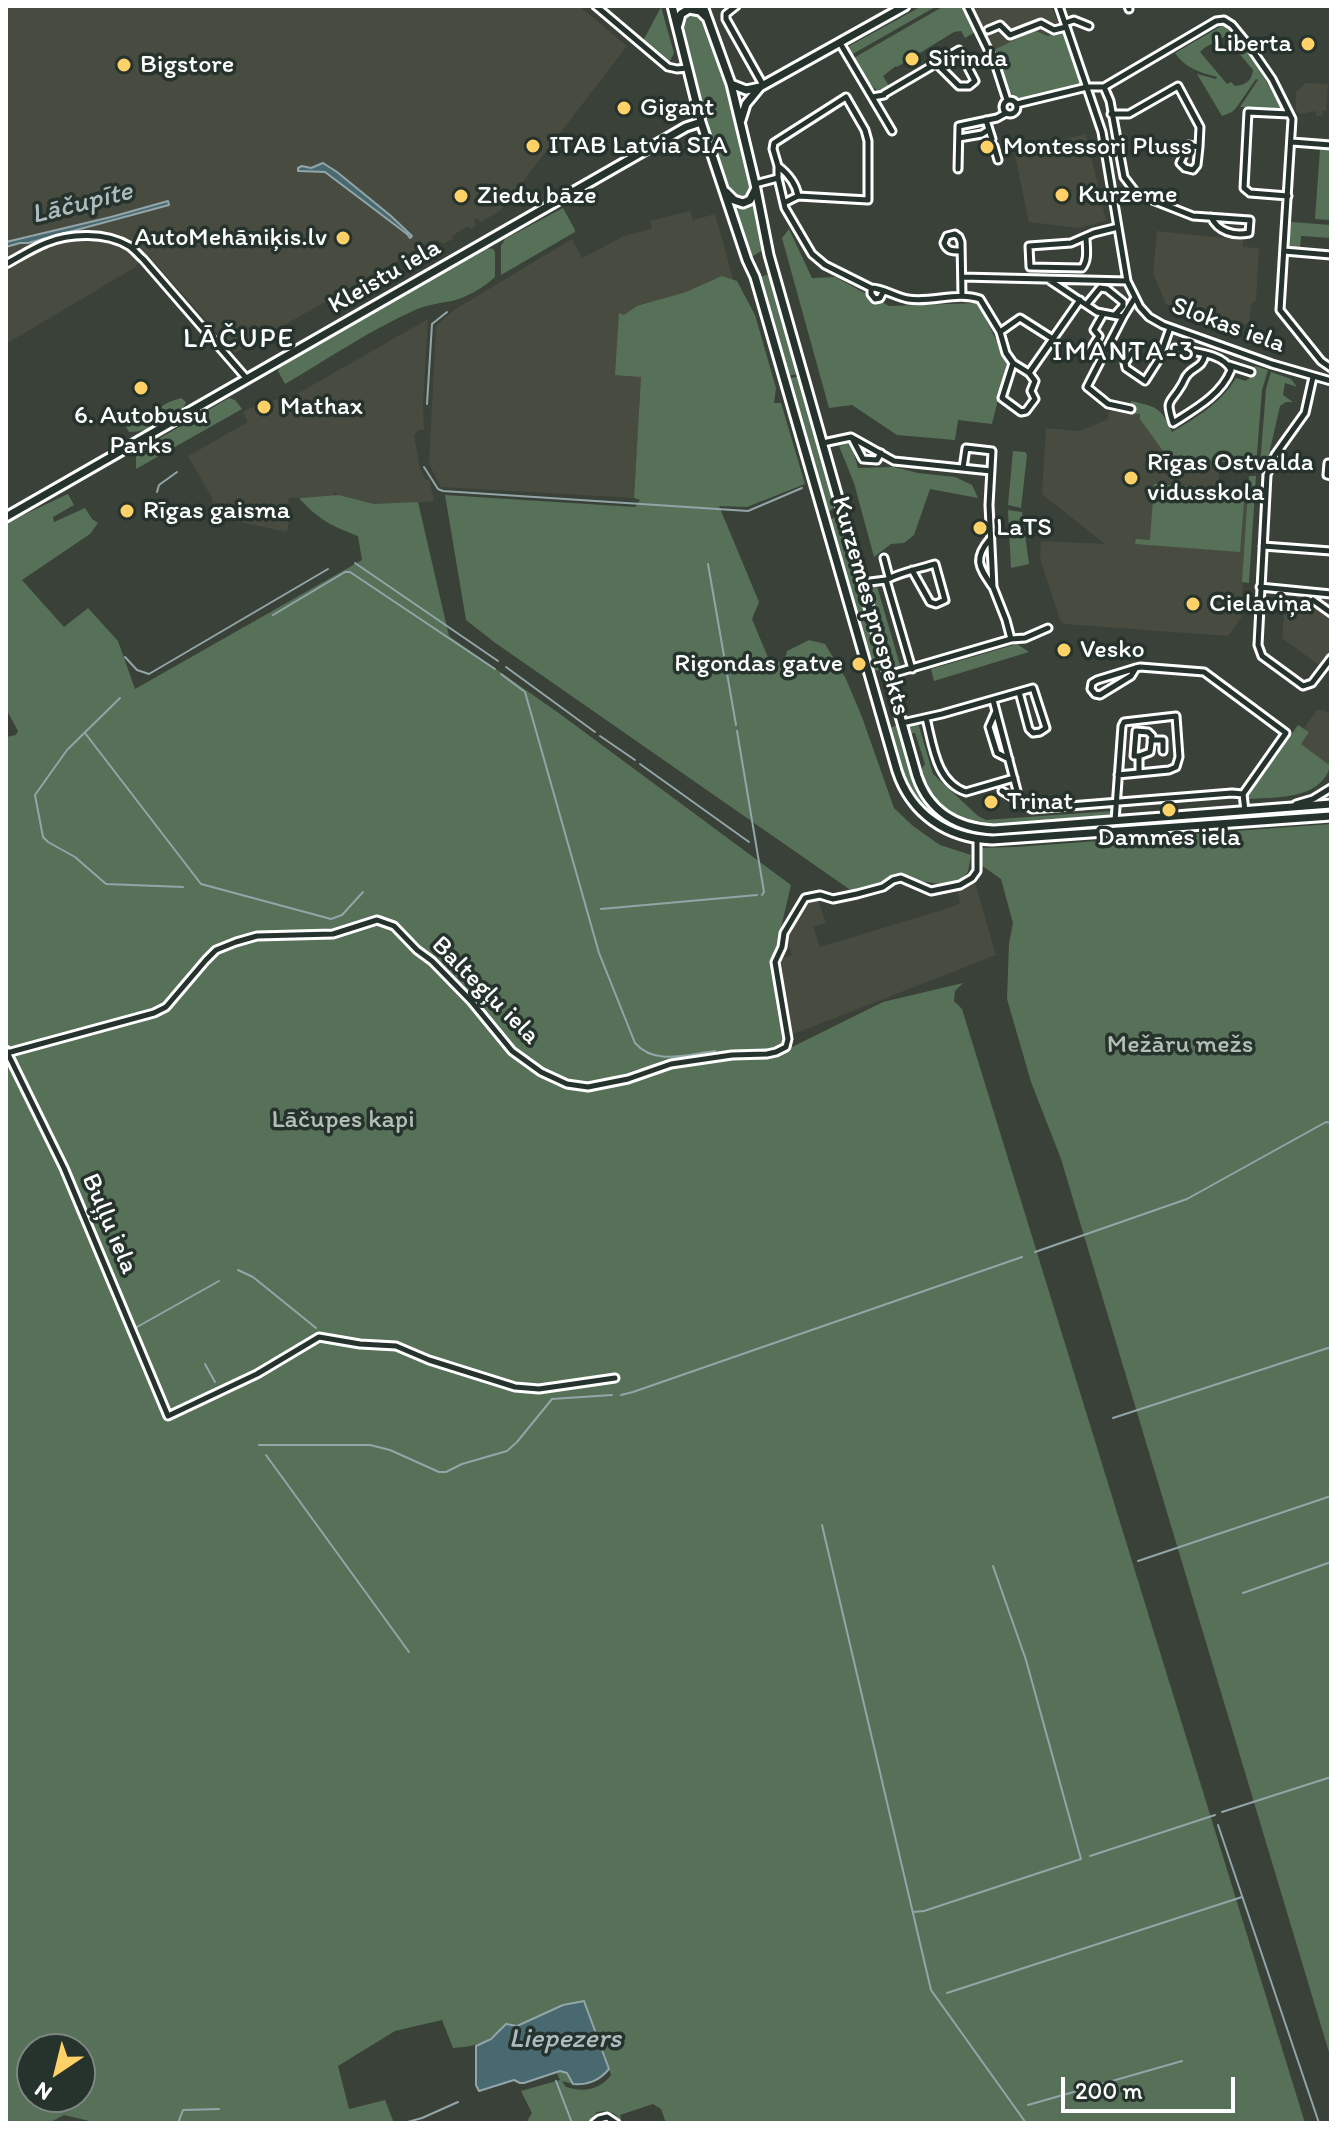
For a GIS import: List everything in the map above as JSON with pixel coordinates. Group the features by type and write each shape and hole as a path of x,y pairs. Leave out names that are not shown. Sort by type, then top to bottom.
{"main road":[{"name":"Kurzemes prospekts","path":"672,6 701,122 755,277 899,779 912,802 937,824 977,839 1008,840 1331,816"},
{"name":"Kurzemes prospekts","path":"703,6 731,84 769,255 923,790 940,811 956,822 994,830 1331,804"},
{"path":"731,84 746,90 762,86 905,6"},
{"path":"678,27 679,17 689,9 700,11 706,18"},
{"path":"741,122 746,104 762,86"},
{"name":"Kleistu iela","path":"6,517 686,127 701,122"},
{"path":"725,190 734,200 743,203 750,200 756,186"},
{"path":"824,516 841,511"},
{"path":"883,724 902,723"},
{"path":"1115,821 1115,832"}],"street":[{"path":"596,6 668,67 687,68"},
{"path":"736,6 726,14 726,19 762,86"},
{"path":"967,6 996,66 1007,100"},
{"name":"Slokas iela","path":"1059,6 1102,132 1127,281 1134,299 1149,317 1170,328 1331,381"},
{"path":"988,30 1000,25 1010,35 1041,23 1054,30 1074,20 1089,26"},
{"path":"1017,104 1087,87 1104,87 1210,24 1224,20 1232,25 1272,79 1293,126 1280,310 1321,361 1331,368"},
{"path":"840,43 892,131"},
{"path":"872,97 884,95 936,63 959,50 975,81 969,86 959,86 936,63"},
{"path":"1111,114 1129,114 1178,86 1200,127 1199,147 1197,165 1193,170 1185,168 1180,163 1188,145 1199,147"},
{"path":"1104,87 1110,101 1124,177 1130,187 1137,194 1193,216 1211,217 1250,220 1249,233 1234,235 1217,226 1211,217"},
{"path":"784,203 798,196 868,200 868,141 846,97 774,143 784,203 808,250 815,258 883,292 913,299 962,296 980,299 1000,332 1006,353 1035,381 1031,391 1035,399 1029,409 1021,412 1002,398 1013,363"},
{"path":"958,169 959,126 1015,113 1017,104 1014,100 1007,100"},
{"path":"1006,113 1003,106 1007,100"},
{"path":"1288,196 1250,193 1244,188 1248,112 1290,114"},
{"path":"986,120 998,160"},
{"path":"958,138 988,130"},
{"path":"1292,142 1331,145"},
{"path":"778,166 786,172 798,196"},
{"path":"756,186 778,178"},
{"path":"1086,237 1085,264 1082,268 1030,267 1029,246 1071,243 1086,237 1118,227"},
{"path":"6,264 47,242 64,238 102,237 123,243 143,259 247,379"},
{"path":"961,251 962,296"},
{"path":"1284,251 1331,255"},
{"path":"962,277 1127,281"},
{"path":"1048,279 1103,314 1123,317"},
{"path":"871,288 875,299 881,297 883,292"},
{"path":"1086,305 1100,288 1107,289 1123,302 1115,316"},
{"path":"1131,409 1108,404 1087,387 1134,299"},
{"path":"1029,373 1080,300"},
{"path":"1089,352 1099,336 1094,330 1103,314"},
{"path":"1000,332 1020,318 1053,339"},
{"path":"1132,352 1125,363 1126,368 1145,381 1170,328"},
{"path":"1217,344 1201,366 1187,374 1169,401 1173,423 1219,390 1230,374 1228,364"},
{"path":"1175,348 1210,356 1251,372"},
{"path":"1313,377 1305,413 1275,455 1267,475 1258,645 1262,656 1303,686 1312,683 1331,658"},
{"path":"822,443 851,437 894,461 991,471"},
{"path":"851,437 863,459 877,460 881,453"},
{"path":"963,468 966,448 992,451 989,505 993,587"},
{"path":"1331,463 1328,463 1327,475 1331,476"},
{"path":"991,538 980,552 979,564 982,574 993,587 1011,639"},
{"path":"1263,546 1331,551"},
{"path":"884,558 912,669"},
{"path":"862,583 888,579 912,570 935,564 945,600 936,604 930,602 912,570"},
{"path":"1260,587 1331,594"},
{"path":"1313,600 1331,613"},
{"path":"888,675 1011,639 1025,638 1048,628"},
{"path":"1136,668 1131,676 1100,695 1091,689 1094,681 1136,668 1204,672 1286,733 1243,794 1245,811"},
{"path":"902,723 1033,688 1046,728 1040,732 1033,733 1029,729 1019,692"},
{"path":"993,700 1020,802"},
{"path":"996,711 989,727 997,753 1009,759"},
{"path":"1115,821 1115,803 1118,775 1124,722 1176,716 1177,765 1169,770 1118,775"},
{"path":"926,718 941,772 961,790 966,792 1014,778"},
{"path":"1136,731 1148,732 1152,736 1150,752 1139,756 1134,756 1136,731"},
{"path":"1151,740 1163,740 1163,751"},
{"path":"1139,756 1139,773"},
{"path":"1286,807 1313,799 1331,788"},
{"path":"1002,791 1032,809 1243,794"},
{"name":"Baltegļu iela","path":"7,1052 154,1013 166,1007 216,950 236,942 257,936 333,934 377,920 394,926 432,961 471,1001 512,1051 541,1072 567,1084 588,1087 628,1079 671,1064 776,1052 786,1047 788,1039 775,962 784,933 800,903 805,898 820,895 833,899 857,894 901,878 931,891 960,885 977,871 977,839"},
{"name":"Buļļu iela","path":"7,1052 64,1168 168,1416 257,1374 319,1337 396,1346 429,1360 515,1387 539,1389 615,1378"},
{"path":"597,2121 607,2117 616,2123"}],"shaded area":[{"path":"6,6 579,6 627,46 500,211 481,222 476,218 476,226 470,229 468,226 443,244 436,239 235,353 148,255 134,268 6,344"},
{"path":"969,6 1051,6 1062,32 1047,36 1034,30 992,51"},
{"path":"1306,83 1328,84 1326,111 1322,116 1316,116 1316,111 1300,114 1296,110 1296,92"},
{"name":"Kurzeme","path":"1086,134 1106,221 1079,228 1029,222 1014,151"},
{"path":"690,211 693,220 715,214 736,289 632,318 619,314 641,377 634,498 441,487 429,464 436,326 454,310 572,239 582,258 624,236 652,229 650,221"},
{"path":"1157,231 1243,240 1243,247 1259,248 1256,300 1251,304 1249,324 1227,323 1166,304 1153,273"},
{"path":"428,319 424,430 414,435 420,469 426,480 429,479 434,501 374,504 334,492 334,497 289,498 288,504 283,505 284,516 289,522 287,532 216,517 217,514 211,512 212,498 188,456 248,422 243,412 265,400 271,409 274,407 273,401 280,397 283,401 295,395"},
{"path":"1109,411 1140,413 1168,458 1219,461 1219,485 1249,487 1241,618 1228,636 1064,624 1060,620 1040,558 1041,541 1105,544 1042,494 1046,428 1080,431 1108,419"},
{"path":"1286,595 1331,599 1331,674 1282,638"},
{"path":"1317,710 1331,715 1329,765 1300,744 1309,732 1304,728"},
{"path":"975,883 996,955 791,1035 779,959 792,955 786,935 805,904 818,900 826,923 813,927 820,947 952,907 960,903 957,890"}],"green space":[{"path":"922,6 937,6 851,55 848,47"},
{"path":"944,6 961,6 975,32 965,38 961,31 954,32 896,66 883,76 889,86 879,92 867,82 852,59"},
{"path":"661,7 674,53 669,63 643,41"},
{"path":"692,13 701,18 725,81 737,124 751,189 743,199 735,197 732,192 700,99 685,37 685,18"},
{"path":"1223,25 1233,33 1229,38 1226,35 1200,52 1227,84 1231,82 1235,86 1247,82 1252,74 1253,70 1237,51 1245,48 1280,109 1240,107 1256,79 1236,108 1222,116 1197,74 1217,77 1189,66 1175,53"},
{"path":"1034,30 1047,36 1062,32 1066,36 1081,85 1021,100 1009,92 992,51"},
{"path":"1320,149 1331,150 1331,220 1315,219"},
{"path":"756,199 765,249 751,257 733,205 746,206"},
{"path":"563,208 575,232 501,275 501,246 505,239"},
{"path":"1291,222 1331,225 1331,238 1301,236 1300,248 1291,247"},
{"path":"789,229 812,278 835,277 889,306 978,303 1007,362 992,424 958,420 955,440 897,435 852,405 829,408 782,238"},
{"path":"486,248 495,252 495,277 486,285 463,297 424,307 398,318 285,384 278,371 281,364"},
{"path":"771,274 798,374 787,376 758,277"},
{"path":"722,276 737,281 755,315 776,388 774,403 781,403 805,484 747,507 719,506 759,602 752,619 769,660 784,663 787,651 809,640 825,644 846,679 862,717 894,808 940,845 971,855 968,872 960,880 945,885 900,875 857,892 849,889 466,620 445,495 635,507 640,500 634,498 641,377 615,375 619,313 624,315 637,306 686,292"},
{"path":"1255,366 1268,370 1262,390 1256,466 1168,458 1140,419 1140,414 1129,413 1131,401 1152,407 1165,417 1172,432 1215,403 1236,378 1246,381"},
{"path":"1271,372 1291,379 1297,387 1285,383 1283,395 1293,402 1280,406 1266,467 1260,466 1266,389"},
{"path":"799,376 836,505 830,511 825,509 788,379"},
{"path":"181,398 186,402 183,409 170,420 154,428 137,431 129,432 126,427 169,402"},
{"path":"229,398 242,409 136,469 136,452"},
{"path":"851,443 858,468 894,467 955,477 972,485 978,498 930,489 914,535 904,543 891,544 874,557 854,483 839,446"},
{"path":"1013,451 1027,455 1021,508 1008,505"},
{"path":"1249,476 1256,476 1249,583 1242,582"},
{"path":"1154,484 1245,490 1240,552 1135,544 1136,539 1150,540"},
{"name":"Lāčupes kapi","path":"68,494 74,505 53,517 54,522 85,508 98,523 90,534 22,580 64,627 88,608 118,641 135,689 362,560 358,536 326,521 299,498 339,495 374,504 418,502 449,636 791,885 773,962 786,1050 883,1002 963,983 955,991 954,1001 962,1009 1305,2123 666,2123 661,2109 653,2104 620,2115 622,2123 615,2114 605,2111 597,2112 587,2123 526,2123 532,2113 521,2091 560,2080 557,2073 560,2072 567,2074 573,2084 562,2081 566,2087 579,2089 596,2087 611,2075 605,2055 563,2005 517,2026 506,2024 488,2039 470,2046 453,2048 442,2020 395,2031 338,2066 349,2109 385,2100 394,2123 98,2123 64,2115 49,2123 6,2123 6,737 16,735 18,731 6,709 6,523"},
{"path":"1008,510 1022,512 1029,564 1011,568"},
{"path":"834,518 841,522 883,669 871,672 829,524"},
{"path":"876,583 900,665 897,668 891,667 880,616 866,587"},
{"path":"1017,644 1029,652 934,681 931,669"},
{"path":"918,723 933,774 986,820 1112,811 1108,819 996,825 965,821 939,805 919,773 925,764 915,733 908,734 908,725"},
{"path":"897,725 926,800 937,814 952,824 995,833 1102,825 1112,827 1085,832 1004,836 970,833 939,822 913,799 904,782 888,729"},
{"path":"1298,725 1309,732 1301,744 1328,764 1331,761 1327,774 1310,790 1298,794 1248,799 1247,797"},
{"name":"Mežāru mežs","path":"1331,824 1331,2059 1061,1159 1031,1082 1007,999 1009,943 1013,923 1001,879 981,865 978,848"}],"water":[{"path":"323,163 412,236 410,238 325,172 298,171 302,166 311,168"},
{"name":"Lāčupīte","path":"168,201 169,205 6,247 6,242"},
{"name":"Liepezers","path":"584,2001 609,2069 601,2077 588,2083 573,2084 567,2073 560,2071 524,2083 514,2080 479,2091 476,2085 476,2046 491,2039 506,2024 517,2026 563,2005"}],"waterway":[{"path":"427,404 432,324 447,312"},
{"path":"424,467 438,489 443,491 748,511 802,488"},
{"path":"157,492 159,485 177,472"},
{"path":"355,563 498,661"},
{"path":"708,564 736,725"},
{"path":"125,657 137,670 149,674 328,569"},
{"path":"273,615 345,572 350,572 495,669"},
{"path":"506,667 595,732"},
{"path":"501,674 525,692 599,953 635,1043 643,1050 662,1056 715,1051"},
{"path":"120,698 67,750 35,795 43,837 75,857 106,884 183,887"},
{"path":"737,731 764,892 762,895"},
{"path":"85,733 201,884 331,919 342,915 363,892"},
{"path":"600,736 635,760"},
{"path":"640,764 749,842"},
{"path":"601,909 757,895"},
{"path":"1035,1252 1187,1199 1326,1122 1331,1123"},
{"path":"621,1395 1022,1257"},
{"path":"238,1270 253,1277 316,1328"},
{"path":"137,1327 219,1281"},
{"path":"1113,1418 1331,1347"},
{"path":"205,1364 215,1382"},
{"path":"259,1445 370,1445 446,1472 507,1451 552,1399 612,1395"},
{"path":"266,1455 409,1652"},
{"path":"1138,1561 1331,1496"},
{"path":"822,1525 931,1990 1026,2123"},
{"path":"1243,1593 1331,1562"},
{"path":"913,1912 1081,1859 1026,1660 993,1566"},
{"path":"1222,1812 1331,1777"},
{"path":"1090,1856 1215,1815"},
{"path":"1218,1825 1319,2123"},
{"path":"947,1993 1242,1897"},
{"path":"1028,2105 1182,2061"},
{"path":"556,2081 572,2123"},
{"path":"404,2123 458,2102"},
{"path":"178,2123 183,2110 219,2109"}],"place":[{"name":"Liberta","path":"1308,44"},
{"name":"Sirinda","path":"912,59"},
{"name":"Bigstore","path":"124,65"},
{"name":"Gigant","path":"624,108"},
{"name":"ITAB Latvia SIA","path":"533,146"},
{"name":"Montessori Pluss","path":"987,147"},
{"name":"Kurzeme","path":"1062,195"},
{"name":"Ziedu bāze","path":"461,196"},
{"name":"AutoMehāniķis.lv","path":"343,238"},
{"name":"6. Autobusu Parks","path":"141,388"},
{"name":"Mathax","path":"264,407"},
{"name":"Rīgas Ostvalda vidusskola","path":"1131,478"},
{"name":"Rīgas gaisma","path":"127,511"},
{"name":"LaTS","path":"980,528"},
{"name":"Cielaviņa","path":"1193,604"},
{"name":"Vesko","path":"1064,650"},
{"name":"Rigondas gatve","path":"859,664"},
{"name":"Trinat","path":"991,802"},
{"name":"Dammes iela","path":"1169,810"}],"district":[{"name":"LĀČUPE","path":"239,340"},
{"name":"IMANTA-3","path":"1124,353"}]}
